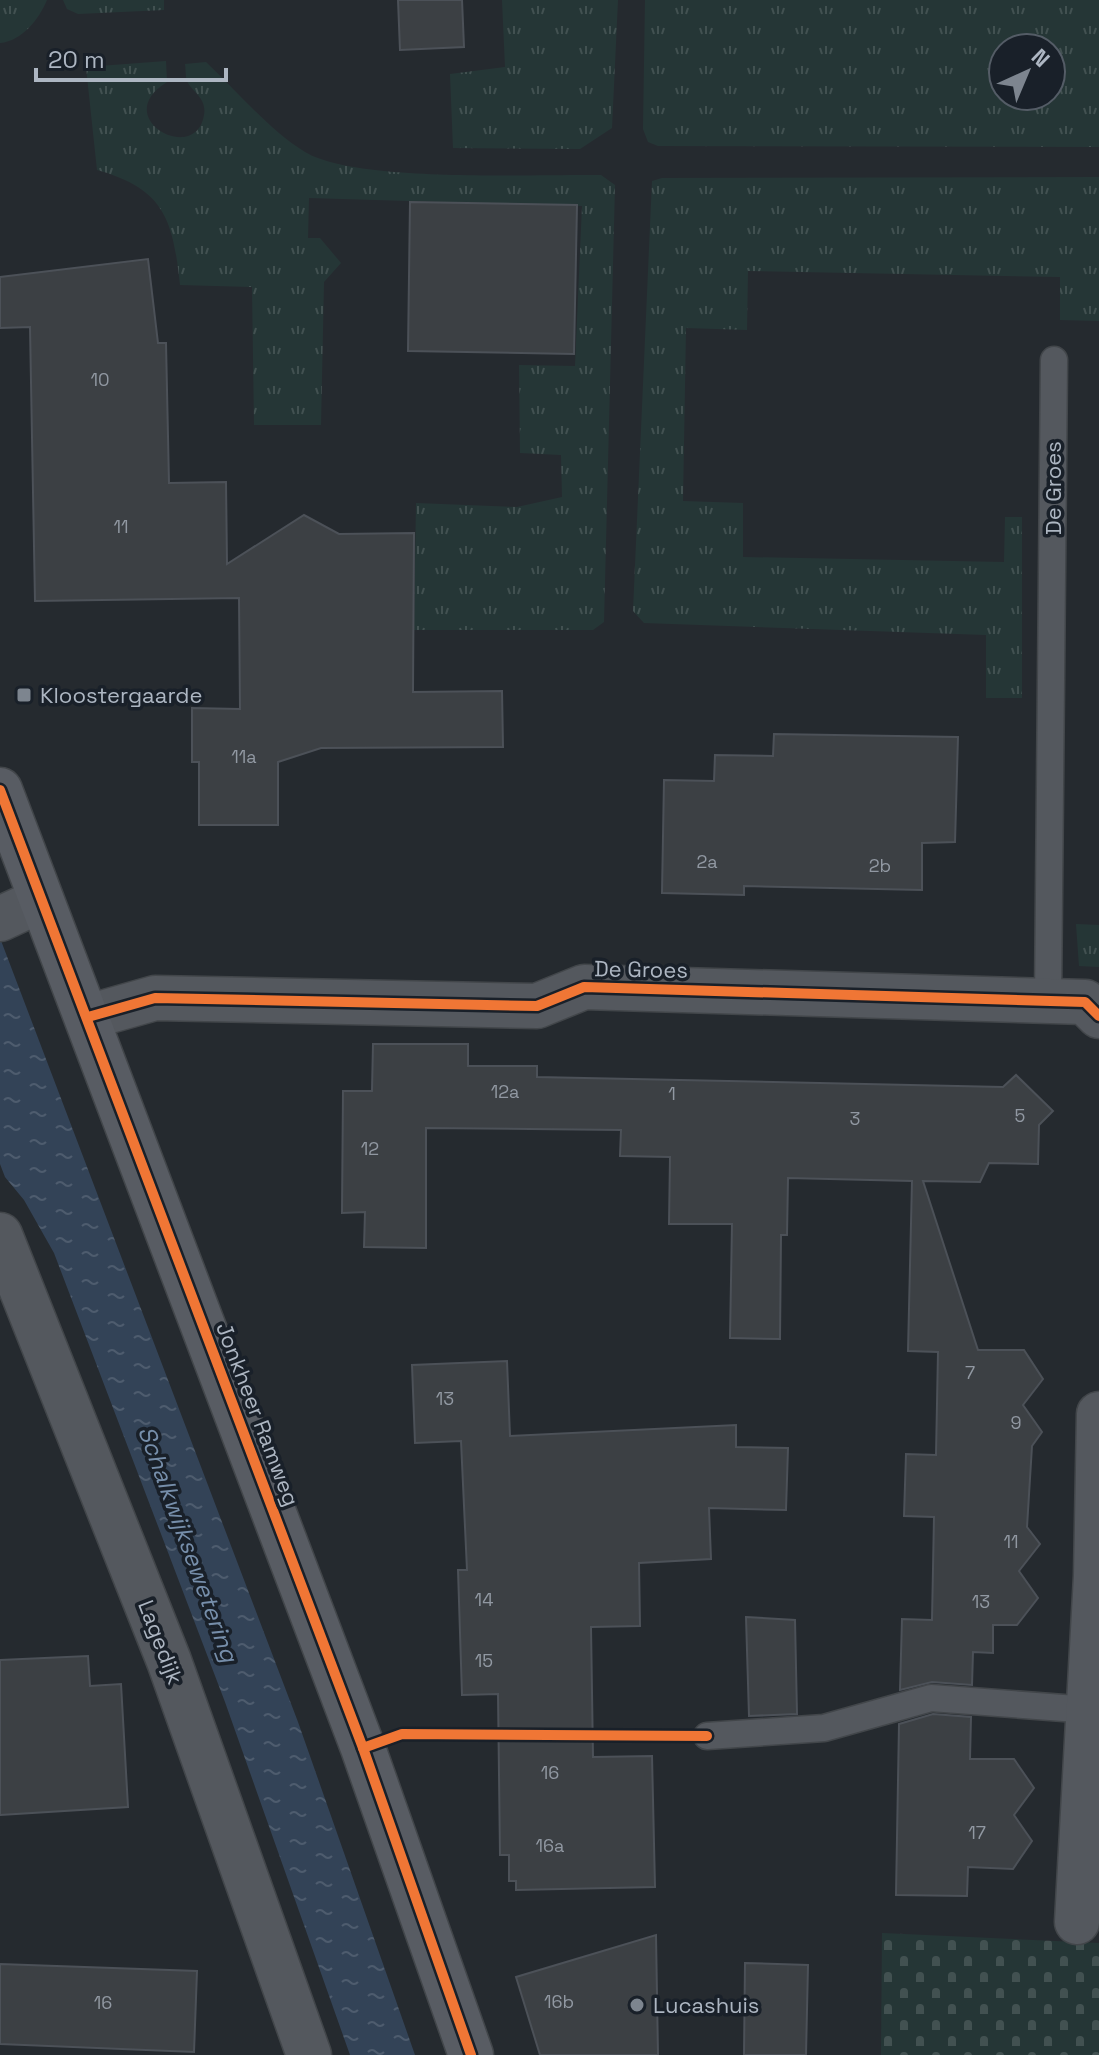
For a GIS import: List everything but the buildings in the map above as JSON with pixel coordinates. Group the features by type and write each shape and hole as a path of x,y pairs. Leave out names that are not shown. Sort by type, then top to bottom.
{"street":[{"name":"Jonkheer Ramweg","path":"0,790 19,911 88,1017 363,1748 471,2055"},
{"name":"De Groes","path":"88,1017 155,998 537,1006 584,987 1085,1002 1099,1016"},
{"name":"Lagedijk","path":"0,1235 169,1661 309,2055"},
{"path":"1077,1922 1098,1576 1099,1414"}],"lane":[{"name":"De Groes","path":"1048,1000 1054,360"},
{"path":"707,1736 824,1728 931,1698 1090,1710"}],"green space":[{"path":"0,0 47,0 29,28 16,38 0,43"},
{"path":"63,0 164,0 164,10 78,14 67,9"},
{"path":"502,0 618,0 612,128 580,149 453,148 450,74 505,67"},
{"path":"645,0 1099,0 1099,147 658,146 648,142 643,129"},
{"path":"166,61 167,82 151,96 147,110 151,122 160,131 173,136 187,136 198,130 204,105 187,81 185,64 206,62 278,132 305,152 330,162 403,173 601,175 615,185 604,622 593,630 414,630 416,503 517,507 562,497 561,455 520,453 519,365 575,366 582,206 309,198 308,238 320,238 341,263 324,282 321,425 254,425 252,287 180,285 174,242 161,210 138,187 97,170 86,67"},
{"path":"1099,177 1099,321 1060,320 1060,277 748,271 747,330 686,328 683,501 743,503 743,557 1004,562 1005,517 1022,517 1022,698 986,698 986,635 644,623 633,611 652,181 662,178"},
{"path":"1076,924 1099,925 1099,967 1079,966"},
{"path":"882,1933 1099,1943 1099,2055 881,2055"}],"water":[{"name":"Schalkwijksewetering","path":"0,938 298,1722 415,2055 350,2055 225,1702 54,1253 24,1200 5,1177 0,1164"}],"cycle path":[{"path":"0,790 363,1748 471,2055"},
{"path":"88,1017 155,998 537,1006 584,987 1085,1002 1099,1016"},
{"path":"363,1748 402,1734 707,1736"}],"place":[{"name":"Kloostergaarde","path":"24,695"},
{"name":"Lucashuis","path":"637,2005"}]}
